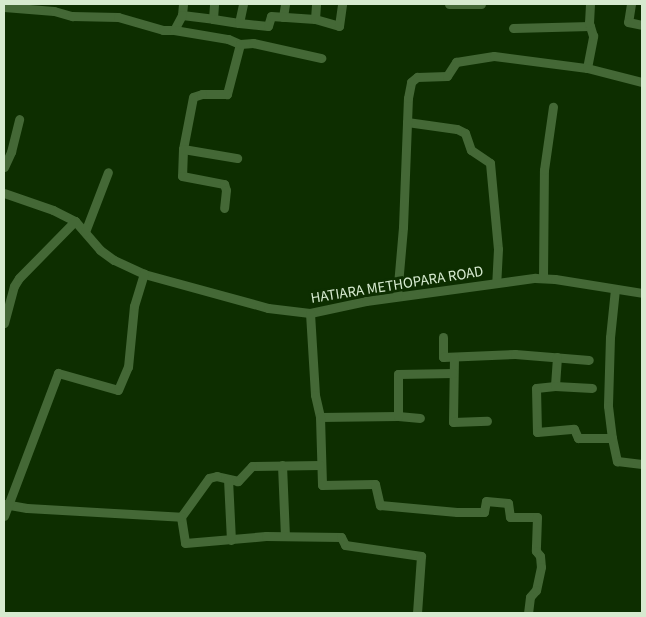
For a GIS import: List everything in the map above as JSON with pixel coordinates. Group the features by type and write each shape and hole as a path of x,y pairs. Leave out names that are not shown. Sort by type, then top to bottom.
{"street":[{"path":"174,30 182,15 183,4"},
{"path":"213,19 214,4"},
{"path":"240,23 243,4"},
{"path":"283,17 284,4"},
{"path":"314,19 316,4"},
{"path":"182,15 268,26 271,16 314,19 339,26 342,4"},
{"path":"449,4 481,4"},
{"path":"587,68 593,36 588,18 590,4"},
{"path":"631,4 628,22 642,25"},
{"path":"4,7 55,8 72,16 118,17 138,21 163,30 174,30 228,39 240,44 253,43 320,58"},
{"path":"513,28 590,26"},
{"path":"224,208 226,190 224,184 182,176 183,149 193,97 202,94 228,94 240,44"},
{"path":"397,296 404,227 407,122 411,82 417,76 447,76 456,62 494,56 587,68 642,82"},
{"path":"543,278 544,170 553,107"},
{"path":"4,167 11,152 19,119"},
{"path":"407,122 458,130 465,133 471,150 490,163 498,249 496,283"},
{"path":"183,149 237,158"},
{"path":"85,232 108,172"},
{"name":"HATIARA METHOPARA ROAD","path":"4,193 53,210 75,221 114,260 144,274 268,308 310,313 397,296 543,278 642,293"},
{"path":"4,324 14,286 19,278 75,221"},
{"path":"4,516 6,504 58,373 118,390 128,367 134,306 144,274"},
{"path":"615,289 608,397 612,438 617,461 642,464"},
{"path":"310,313 315,395 320,418 322,486 375,484 380,505 457,512 484,512 486,501 508,503 510,517 537,517 536,551 540,556 541,567 536,590 530,597 528,613"},
{"path":"442,337 442,357 515,354 589,360"},
{"path":"454,357 453,422 487,421"},
{"path":"555,386 557,357"},
{"path":"398,416 398,374 453,373"},
{"path":"592,388 555,386 536,388 537,432 574,429 578,438 612,438"},
{"path":"320,418 398,416 420,418"},
{"path":"282,465 285,536"},
{"path":"320,465 252,466 238,481 216,476 209,478 181,517 185,543 285,536 341,537 345,545 421,556 417,613"},
{"path":"228,479 231,540"},
{"path":"6,504 36,509 181,517"}]}
